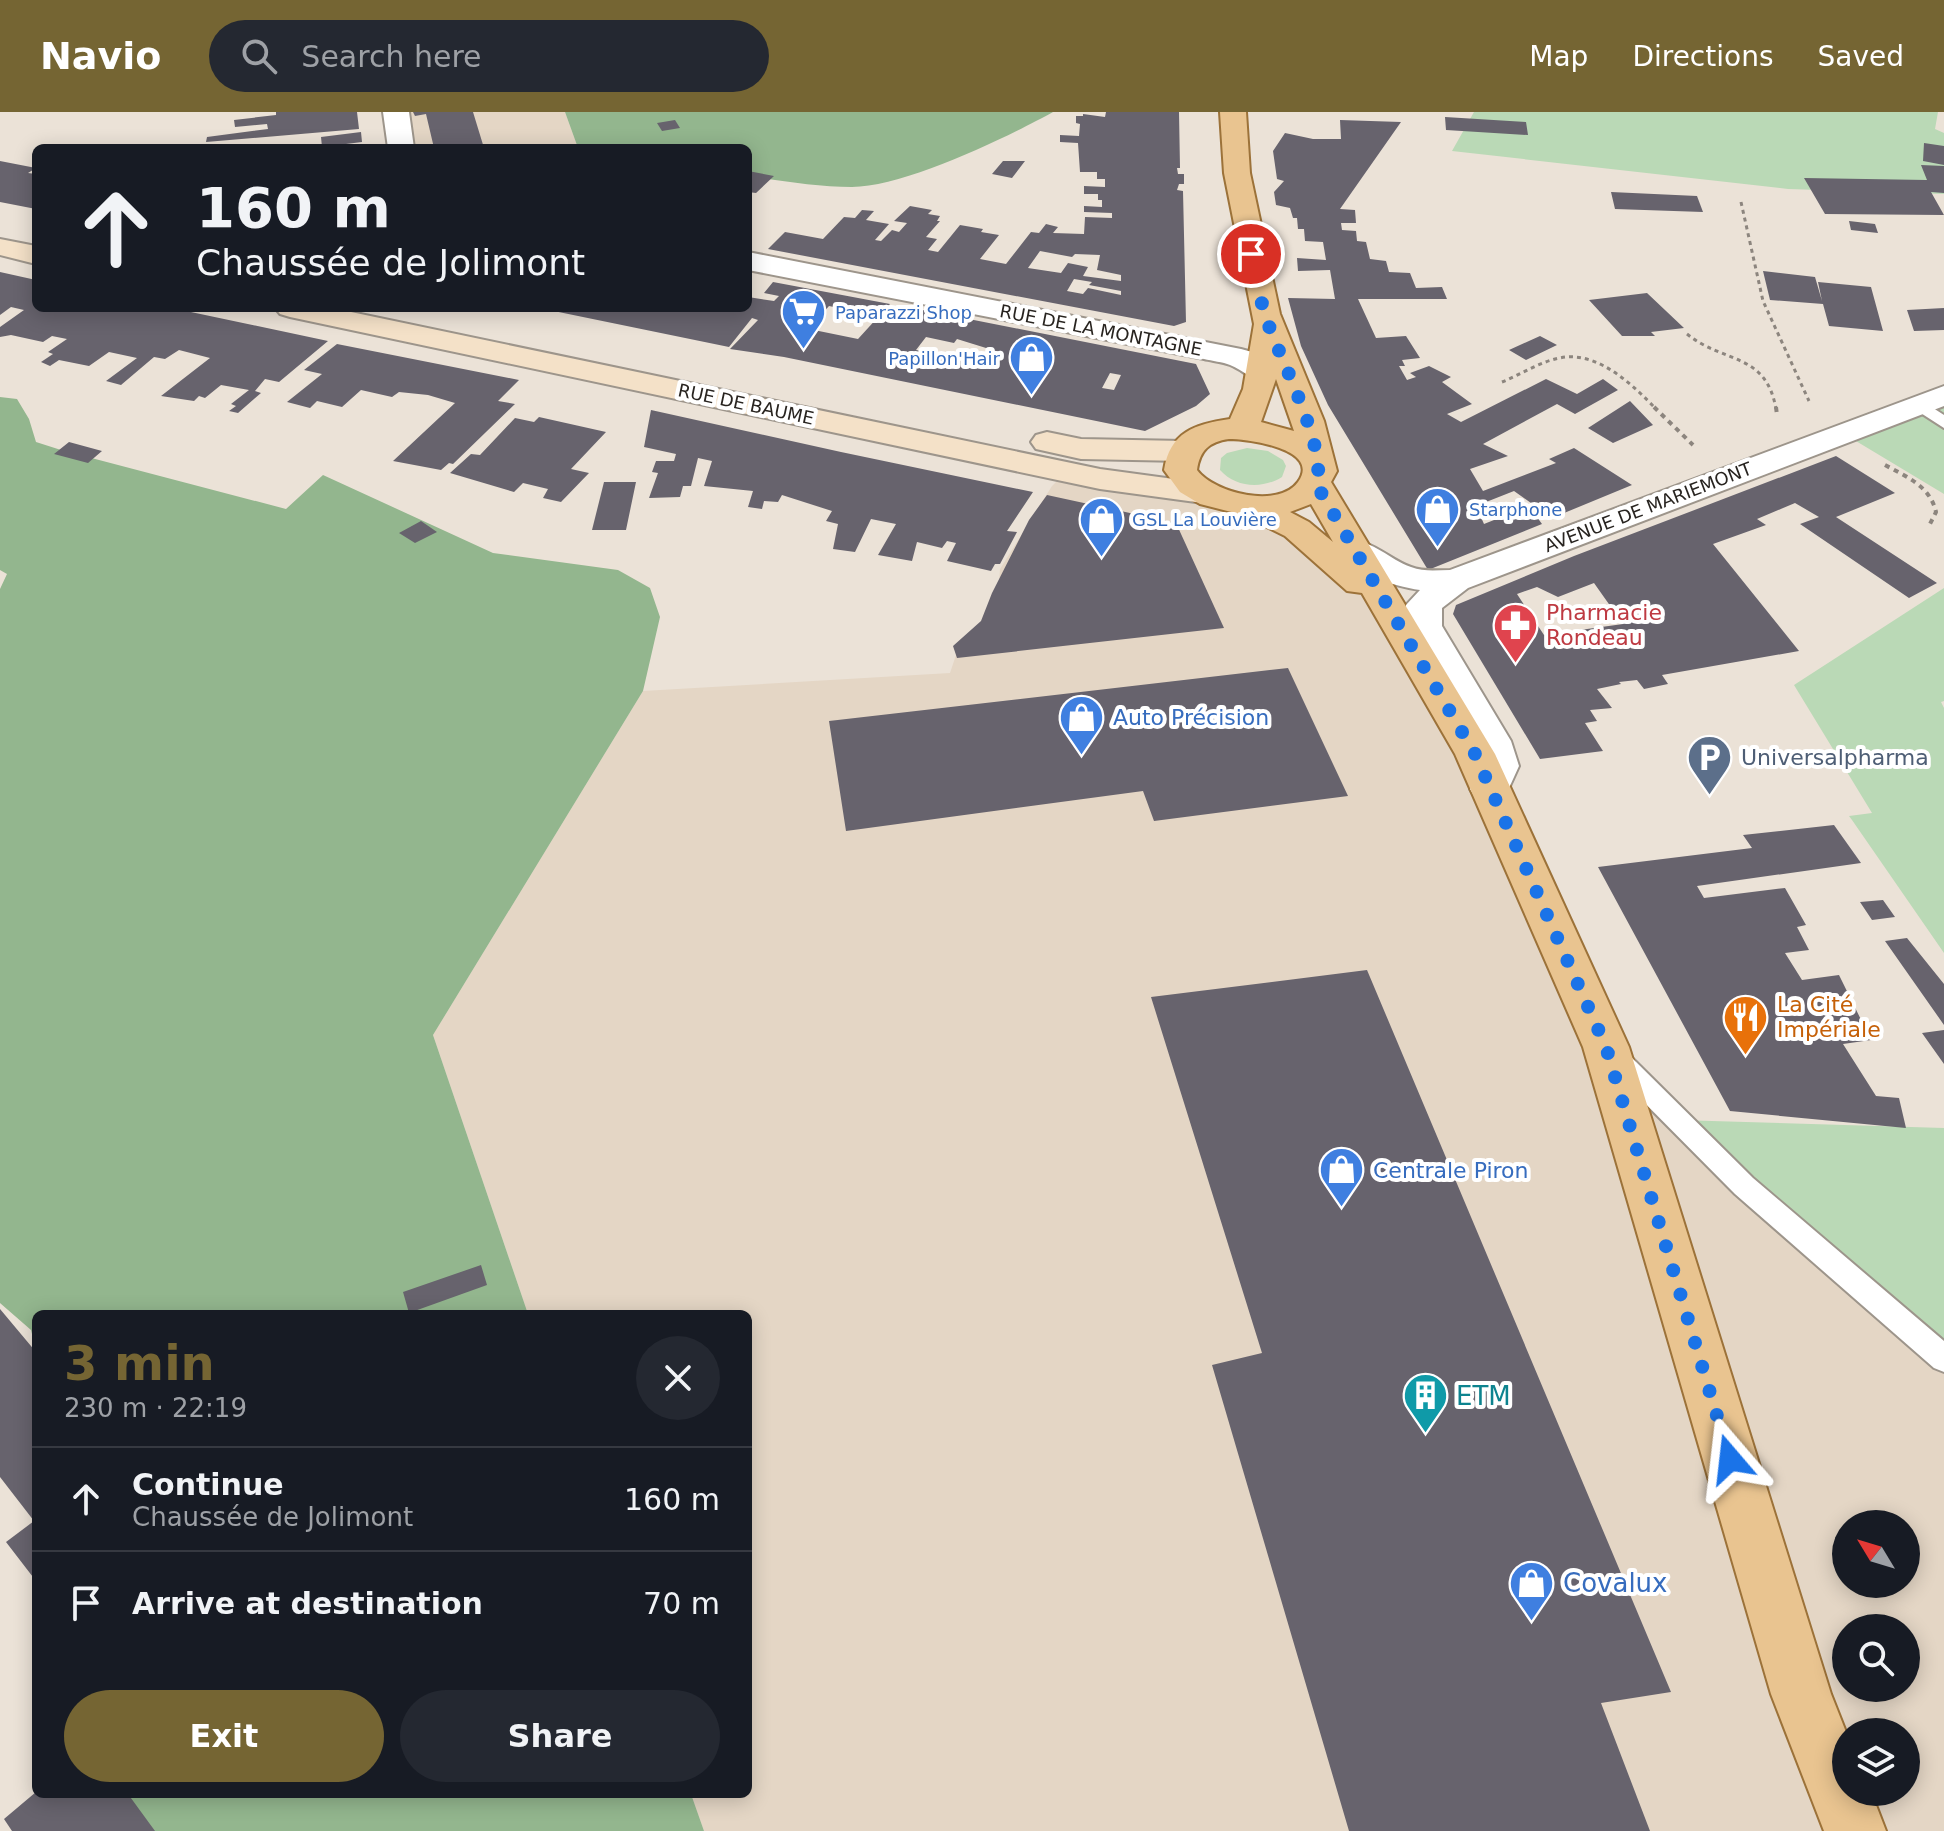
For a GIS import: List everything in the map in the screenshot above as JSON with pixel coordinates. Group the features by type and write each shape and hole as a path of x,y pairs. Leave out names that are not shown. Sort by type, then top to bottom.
{"main road":[{"path":"1233,112 1239,187 1268,323 1308,421 1316,471 1291,501 1252,506 1228,503 1203,493 1190,484 1182,473 1180,462 1184,451 1197,440 1220,431 1242,429 1279,434 1295,440 1316,471 1353,549 1475,754 1606,1047 1801,1694 1855,1831"},
{"path":"0,225 32,231"},
{"path":"0,247 32,254"},
{"name":"RUE DE BAUME","path":"309,312 1100,479 1203,493"},
{"name":"RUE DE BAUME","path":"420,312 1081,449 1184,451"},
{"path":"1242,429 1259,389 1268,323"},
{"path":"1252,506 1297,529 1387,607"}],"street":[{"path":"396,112 400,144"},
{"name":"RUE DE LA MONTAGNE","path":"752,262 1204,350 1241,358 1262,372"},
{"name":"AVENUE DE MARIEMONT","path":"1353,549 1408,580 1420,583 1455,580 1728,478 1822,439 1936,407"},
{"path":"1455,580 1424,605 1424,626 1492,741 1499,766 1490,789"}],"lane":[{"path":"1606,1047 1744,1186 1944,1359"}],"path":[{"path":"1741,202 1763,301 1815,414 1822,439"},
{"path":"1687,334 1706,348 1743,358 1754,366 1770,384 1777,416 1782,423 1920,485 1935,503 1933,521 1928,528"},
{"path":"1502,382 1566,357 1604,367 1620,377 1728,478"}],"shaded area":[{"path":"408,112 565,112 577,144 412,144"},
{"path":"1067,471 1252,506 1386,607 1606,1047 1944,1359 1944,1831 704,1831 692,1798 752,1798 752,1310 527,1310 433,1035 643,691 950,673 959,646 996,623 1000,569 1052,486"}],"green space":[{"path":"565,112 1053,112 1009,135 926,170 874,185 852,187 752,177 752,144 577,144"},
{"path":"1474,112 1938,112 1935,129 1944,133 1944,194 1788,189 1452,151"},
{"path":"1944,395 1944,494 1841,432"},
{"path":"0,397 17,399 29,419 36,442 61,450 286,509 323,475 493,553 618,570 650,588 660,617 643,691 433,1035 527,1310 32,1310 32,1334 0,1303 0,589 7,574 0,570"},
{"path":"1247,448 1268,451 1283,460 1286,466 1282,477 1267,484 1250,485 1226,476 1220,470 1221,458 1227,453"},
{"path":"1944,588 1944,701 1941,702 1944,708 1944,953 1849,816 1872,813 1794,685"},
{"path":"1678,1120 1944,1128 1944,1359"},
{"path":"94,1798 692,1798 704,1831 88,1831"}],"building":[{"path":"276,112 357,112 359,129 206,142 207,137 268,129 267,124 235,127 234,120 276,115"},
{"path":"413,112 473,112 483,144 433,144 426,114 415,116"},
{"path":"1106,112 1179,112 1180,168 1177,168 1178,174 1184,174 1184,184 1179,184 1177,190 1183,191 1186,322 1174,326 768,249 785,232 823,239 844,217 855,218 862,210 874,211 866,220 889,224 875,240 881,241 892,230 899,232 907,223 894,221 910,206 932,210 928,214 940,216 937,221 940,221 926,237 937,239 928,250 938,252 960,225 983,229 981,232 999,235 980,259 1006,264 1031,232 1039,233 1046,224 1058,227 1053,233 1084,234 1085,217 1112,218 1112,213 1084,212 1084,206 1102,207 1102,200 1098,200 1098,194 1084,194 1084,186 1105,187 1105,179 1097,179 1097,172 1080,172 1078,143 1060,142 1060,135 1079,136 1080,124 1076,123 1076,116 1105,117","holes":["1040,251 1072,257 1075,254 1100,255 1097,270 1121,275 1121,281 1083,276 1088,267 1068,263 1061,273 1028,268","1074,279 1121,291 1121,295 1088,288 1083,294 1067,291"]},
{"path":"1445,117 1526,122 1528,135 1446,130"},
{"path":"675,120 680,128 662,131 657,123"},
{"path":"1340,120 1401,122 1340,209 1355,210 1356,223 1341,223 1342,230 1356,231 1357,241 1366,242 1370,259 1386,261 1389,272 1410,273 1416,288 1442,287 1447,299 1358,299 1376,338 1406,336 1420,358 1402,360 1405,366 1399,366 1407,380 1416,377 1410,373 1429,366 1451,377 1442,382 1472,404 1447,414 1461,422 1546,379 1577,394 1603,379 1618,390 1575,414 1557,404 1483,444 1508,456 1470,469 1483,491 1556,463 1549,459 1574,448 1632,485 1552,518 1514,491 1476,506 1484,524 1529,506 1542,524 1428,570 1328,405 1301,346 1288,298 1335,299 1330,270 1298,271 1297,258 1326,260 1323,242 1305,241 1304,229 1298,229 1297,218 1293,218 1290,208 1276,205 1274,192 1284,181 1277,179 1273,151 1285,133 1313,139 1341,139"},
{"path":"361,132 362,142 322,144 321,137"},
{"path":"1924,143 1944,146 1944,165 1923,161"},
{"path":"0,161 32,167 28,173 32,174 32,208 0,202"},
{"path":"1003,161 1025,161 1012,178 992,174"},
{"path":"1921,165 1944,166 1944,193 1931,192 1944,215 1825,214 1804,178 1927,180"},
{"path":"752,172 774,176 756,193 752,192"},
{"path":"1611,192 1697,196 1703,212 1615,209"},
{"path":"1849,221 1875,224 1878,233 1851,230"},
{"path":"1763,271 1815,277 1822,301 1818,282 1871,287 1883,331 1829,326 1823,304 1770,300"},
{"path":"0,272 32,279 32,312 191,312 328,341 279,382 265,379 255,391 261,393 238,413 229,411 236,406 231,404 249,390 221,385 205,398 199,396 194,401 161,396 210,358 179,350 165,359 154,357 121,385 106,381 137,358 109,352 89,366 59,360 50,366 41,362 53,354 48,352 67,339 52,336 43,342 11,335 0,337 0,327 24,310 11,307 0,315"},
{"path":"773,282 890,304 879,316 892,318 903,306 1196,364 1210,394 1196,406 1145,431 784,357 730,349 758,320 752,318 729,347 559,312 752,312 752,298 774,301 779,296 764,293","holes":["829,306 879,316 858,339 809,329","926,337 954,343 957,339 999,352 988,364 916,350","1110,373 1121,375 1114,390 1102,388"]},
{"path":"1647,293 1684,328 1651,332 1655,336 1622,336 1589,300"},
{"path":"1944,308 1944,330 1914,331 1907,310"},
{"path":"1540,336 1557,345 1526,360 1509,350"},
{"path":"337,344 519,380 498,401 515,404 453,464 449,463 441,470 393,461 455,403 428,395 399,392 392,397 361,390 342,407 317,401 310,408 287,402 322,374 304,370"},
{"path":"1630,401 1653,425 1613,443 1588,428"},
{"path":"651,410 1033,492 1007,531 1017,532 1000,564 995,564 991,571 947,561 956,543 947,541 942,548 917,542 912,561 878,555 896,524 871,519 855,552 833,549 838,524 826,521 832,511 782,495 778,502 764,501 762,509 748,507 753,491 704,486 712,461 698,458 691,486 683,486 680,497 649,498 658,473 652,472 656,461 674,461 676,454 644,447"},
{"path":"539,417 606,432 571,469 589,473 561,502 543,498 548,489 523,483 514,492 450,473 471,454 480,455 515,418 534,422"},
{"path":"69,442 102,451 88,463 54,454"},
{"path":"1836,456 1895,493 1836,517 1937,583 1909,598 1800,524 1819,517 1795,503 1757,519 1766,525 1713,544 1799,651 1662,675 1668,684 1644,689 1637,680 1597,689 1612,708 1590,710 1597,721 1585,723 1603,751 1540,759 1453,614 1456,605 1574,556","holes":["1594,583 1623,624 1544,635 1517,594 1537,587 1558,597"]},
{"path":"604,482 636,482 626,530 592,530"},
{"name":"GSL La Louvière","path":"1047,495 1176,523 1224,628 957,658 953,646 981,621 1029,520"},
{"path":"421,521 437,532 415,543 399,533"},
{"name":"Auto Précision","path":"1288,668 1348,796 1154,821 1143,791 846,831 829,721"},
{"path":"1834,825 1861,863 1697,886 1704,898 1785,888 1806,925 1797,927 1809,950 1785,953 1802,980 1839,975 1871,1040 1843,1044 1876,1096 1899,1098 1906,1128 1730,1111 1598,867 1752,848 1743,835"},
{"path":"1883,900 1895,917 1872,920 1860,902"},
{"path":"1907,938 1944,984 1944,1025 1885,941"},
{"path":"1367,970 1671,1692 1601,1703 1650,1831 1349,1831 1212,1365 1262,1353 1151,997"},
{"path":"1944,1030 1944,1064 1922,1033"},
{"path":"481,1265 487,1285 417,1310 408,1310 403,1292"},
{"path":"0,1309 32,1347 32,1518 0,1477"},
{"path":"32,1522 32,1576 6,1542"},
{"path":"32,1795 32,1798 131,1798 155,1831 12,1831 4,1819"}],"place":[{"name":"Paparazzi Shop","path":"804,351"},
{"name":"Papillon'Hair","path":"1031,397"},
{"name":"Starphone","path":"1438,548"},
{"name":"GSL La Louvière","path":"1101,558"},
{"name":"Pharmacie Rondeau","path":"1515,664"},
{"name":"Auto Précision","path":"1082,756"},
{"name":"Universalpharma","path":"1710,796"},
{"name":"La Cité Impériale","path":"1746,1056"},
{"name":"Centrale Piron","path":"1342,1209"},
{"name":"ETM","path":"1425,1435"},
{"name":"Covalux","path":"1532,1622"}],"route":[{"path":"1251,254 1268,323 1308,421 1320,471 1316,484 1475,754 1606,1047 1730,1459"}]}
